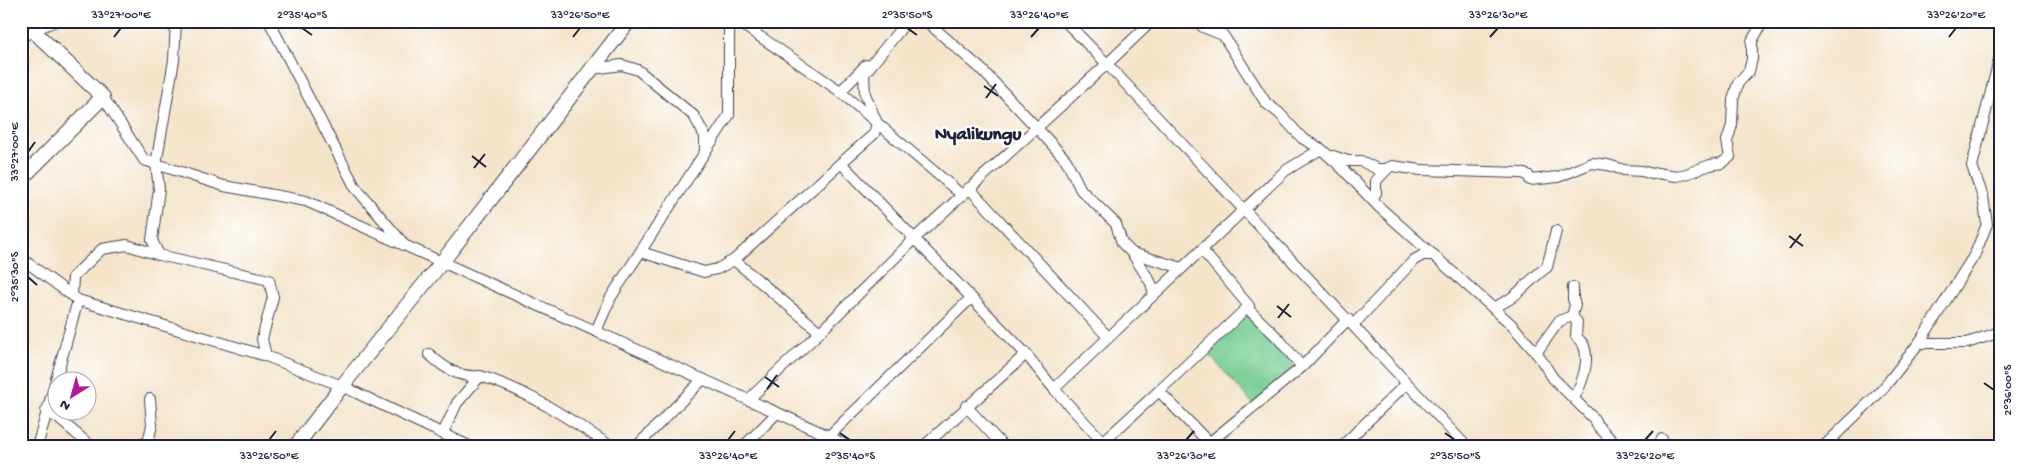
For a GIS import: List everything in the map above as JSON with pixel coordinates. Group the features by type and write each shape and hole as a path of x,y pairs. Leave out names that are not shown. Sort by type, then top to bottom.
{"street":[{"path":"26,30 56,21"},
{"path":"160,255 152,240 159,189 156,164 174,60 176,21"},
{"path":"269,21 356,187 404,244"},
{"path":"297,446 629,21"},
{"path":"596,331 611,297 729,115 729,21"},
{"path":"737,21 840,92 876,123 965,192 1108,337"},
{"path":"840,92 864,68 897,21"},
{"path":"641,252 704,272 716,269 734,260 874,134 876,123 865,94 864,74 907,21"},
{"path":"926,21 981,69 1066,160 1082,190 1116,224 1122,243 1144,270 1154,294"},
{"path":"1065,21 1245,208 1467,447"},
{"path":"748,400 915,238 1152,21"},
{"path":"1198,21 1203,27 1223,35 1266,103 1279,113 1302,138 1324,152 1348,162 1361,161 1377,169 1392,166 1421,170 1521,172 1528,175 1530,180 1558,177 1592,163 1624,170 1677,176 1722,163 1730,157 1727,141 1732,125 1734,100 1738,84 1749,70 1752,59 1752,41 1763,21"},
{"path":"26,30 103,96 144,160 224,186 306,200 829,436 848,447"},
{"path":"1823,447 1882,390 1919,343 1975,254 1986,224 1983,197 1972,166 2000,56"},
{"path":"592,69 622,65 638,70 694,116 705,136 705,152"},
{"path":"21,179 103,96"},
{"path":"1324,152 1416,240 1511,324 1554,378 1618,447"},
{"path":"1054,389 1285,171 1324,152"},
{"path":"841,163 1026,354 1054,389 1105,445 1159,391 1248,308"},
{"path":"1372,198 1376,193 1376,181 1388,168"},
{"path":"1492,307 1503,305 1547,267 1556,231"},
{"path":"1414,260 1416,240"},
{"path":"37,447 75,298 73,277 102,249 127,245 160,255 269,280 273,297 262,339 266,356"},
{"path":"1202,250 1249,306 1248,308 1278,338 1302,367"},
{"path":"1132,253 1182,268"},
{"path":"1159,391 1211,445 1302,367 1414,260 1423,255 1434,255"},
{"path":"21,258 75,298 266,356 342,386 471,447"},
{"path":"734,260 820,332"},
{"path":"1572,316 1575,305 1572,299 1573,287"},
{"path":"829,436 971,298"},
{"path":"1536,353 1559,321 1572,316"},
{"path":"1572,316 1578,322 1576,336 1584,346 1586,358 1584,380 1574,398"},
{"path":"1919,343 1967,343 2000,332"},
{"path":"430,354 443,366 455,372 468,377 480,376 498,381 574,422 612,447"},
{"path":"922,447 1026,354"},
{"path":"455,372 463,396"},
{"path":"443,433 457,403 480,376"},
{"path":"636,447 702,379"},
{"path":"1341,447 1407,383"},
{"path":"132,447 150,443 152,425 150,399"},
{"path":"966,406 1004,447"},
{"path":"46,411 59,419 92,447"},
{"path":"742,447 777,413"}],"green space":[{"path":"1247,308 1297,365 1253,404 1206,351"}],"district":[{"name":"Nyalikungu","path":"978,132"}]}
